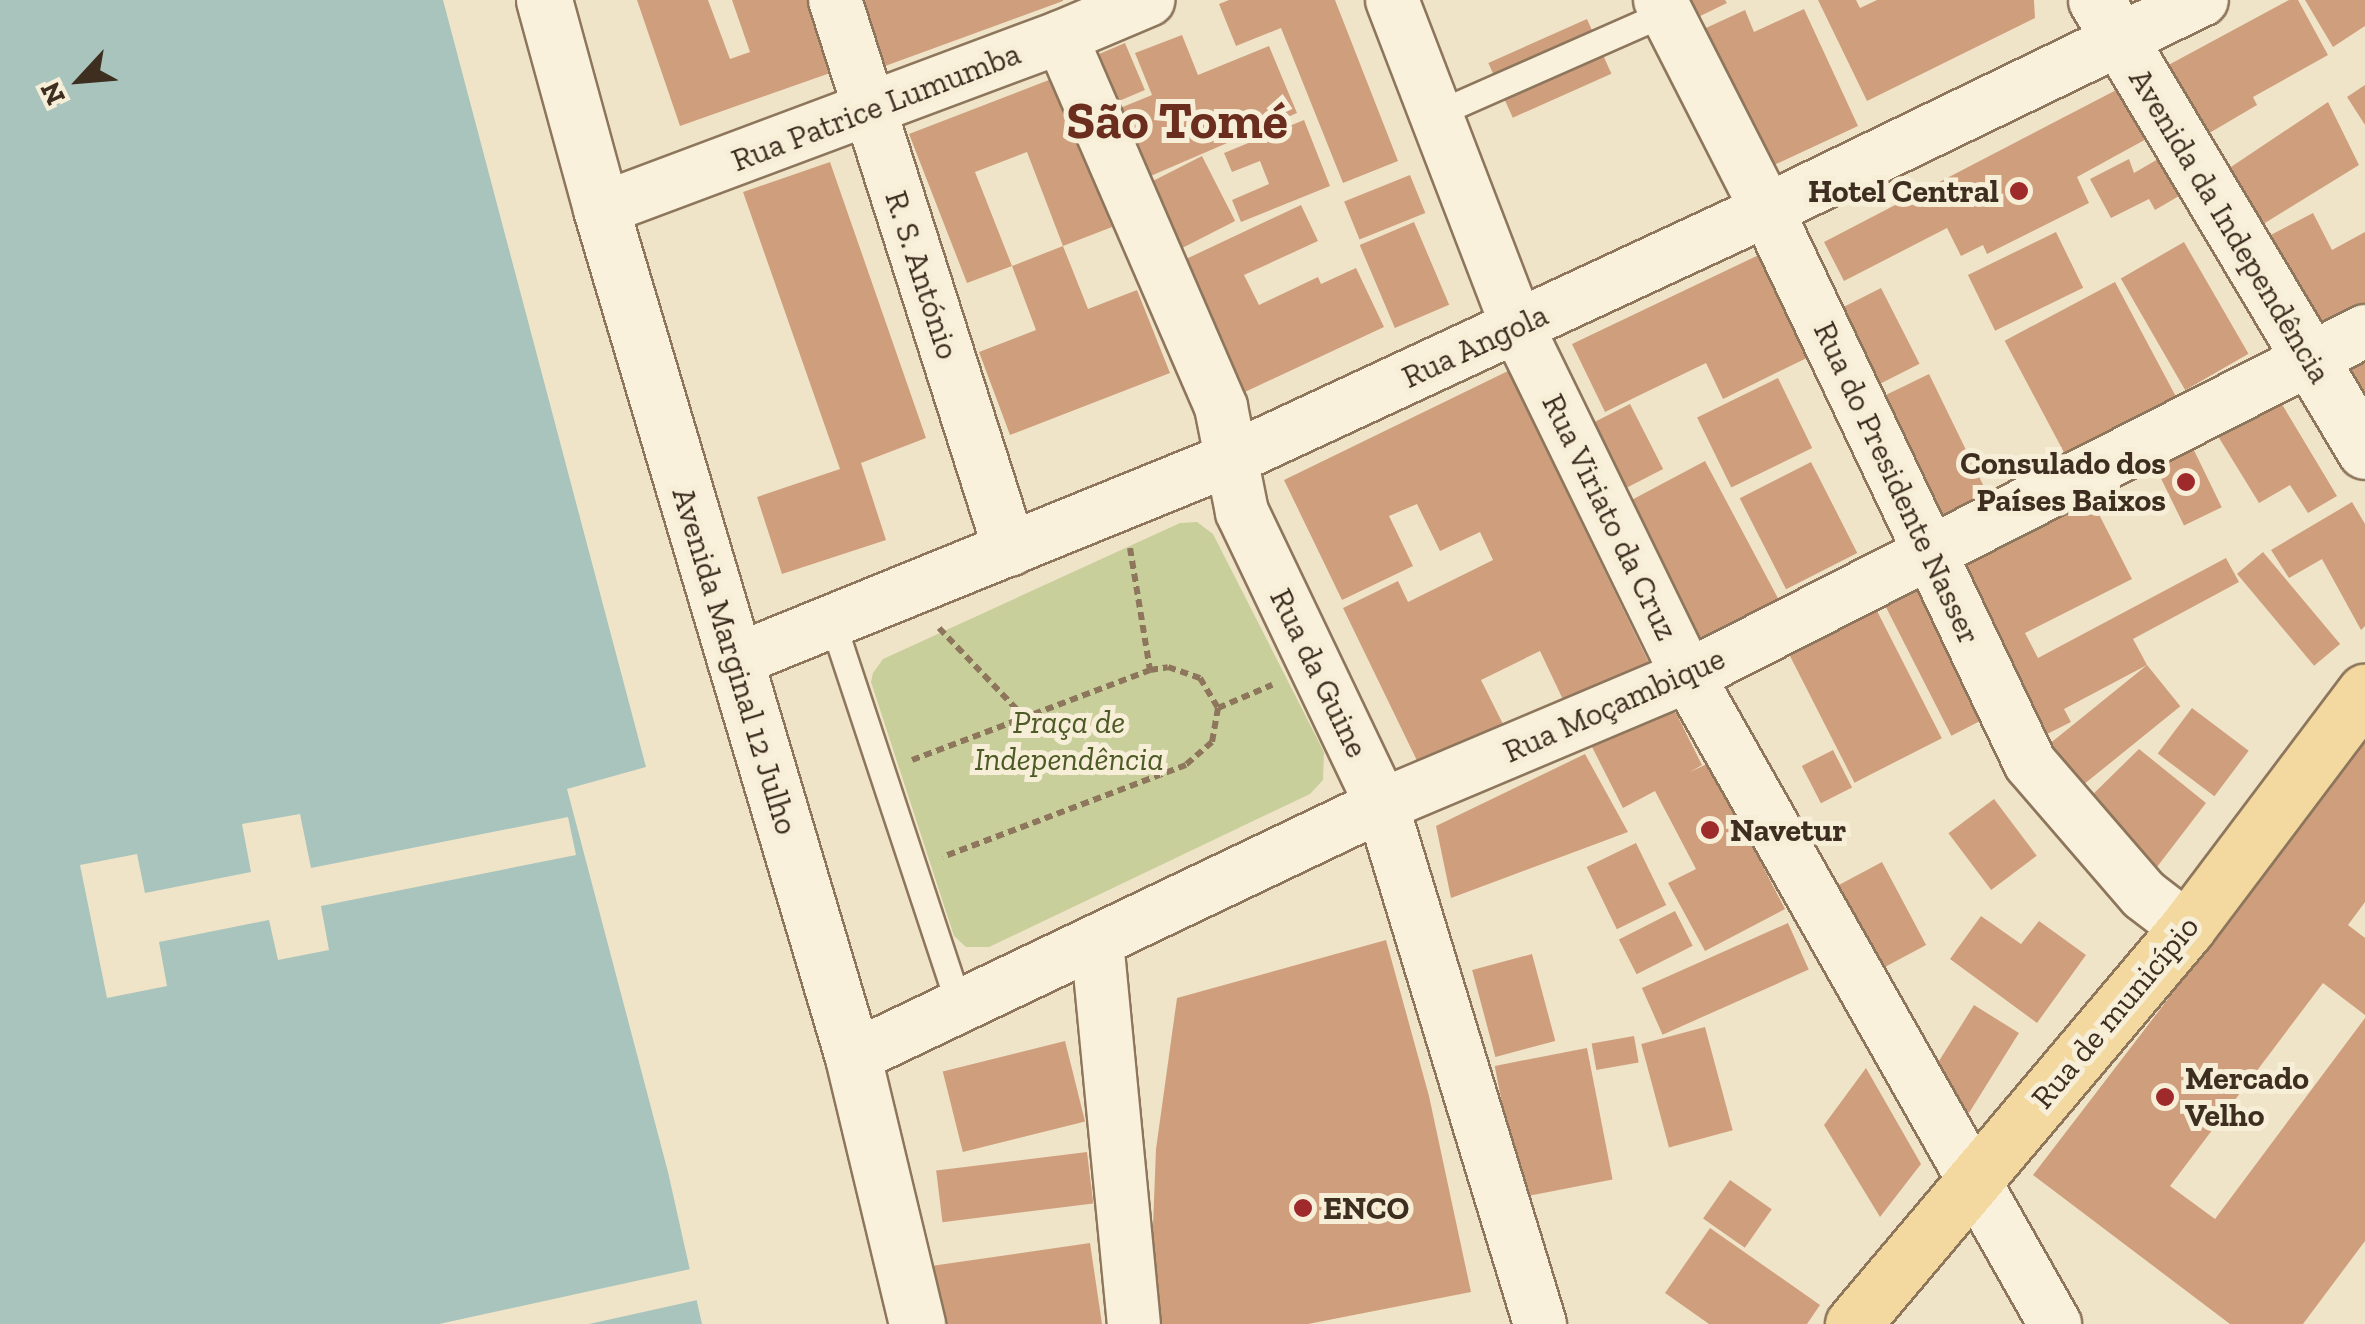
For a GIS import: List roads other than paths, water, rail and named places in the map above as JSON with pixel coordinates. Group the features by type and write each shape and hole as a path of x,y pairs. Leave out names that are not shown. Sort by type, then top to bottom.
{"main road":[{"name":"Avenida Marginal 12 Julho","path":"544,0 734,661 853,1057 918,1324"},
{"name":"Avenida da Independência","path":"2108,19 2365,451"},
{"name":"Rua de município","path":"1853,1324 2187,928 2365,692"}],"street":[{"name":"R. S. António","path":"835,0 1010,550"},
{"name":"Rua Patrice Lumumba","path":"602,209 1061,37 1148,0"},
{"name":"Rua Viriato da Cruz","path":"1392,0 1517,326 1688,676 2055,1324"},
{"name":"Rua Angola","path":"734,661 1231,459 1767,210 2108,19 2202,0"},
{"name":"Rua do Presidente Nasser","path":"1663,6 1767,210 2030,762 2144,895 2187,928"},
{"name":"Rua da Guine","path":"1061,37 1221,407 1242,512 1382,805 1540,1324"},
{"name":"Rua Moçambique","path":"853,1057 1382,805 1688,676 2365,331"},
{"path":"1097,942 1134,1324"}],"lane":[{"path":"1436,114 1663,6"},
{"path":"832,622 960,1006"}],"water":[{"path":"0,0 443,0 646,767 567,789 668,1172 702,1324 0,1324"}],"place":[{"name":"Hotel Central","path":"2019,191"},
{"name":"Consulado dos Países Baixos","path":"2186,482"},
{"name":"Navetur","path":"1710,830"},
{"name":"Mercado Velho","path":"2165,1097"},
{"name":"ENCO","path":"1303,1208"}],"district":[{"name":"São Tomé","path":"1177,121"}],"park label":[{"name":"Praça de Independência","path":"1069,742"}]}
